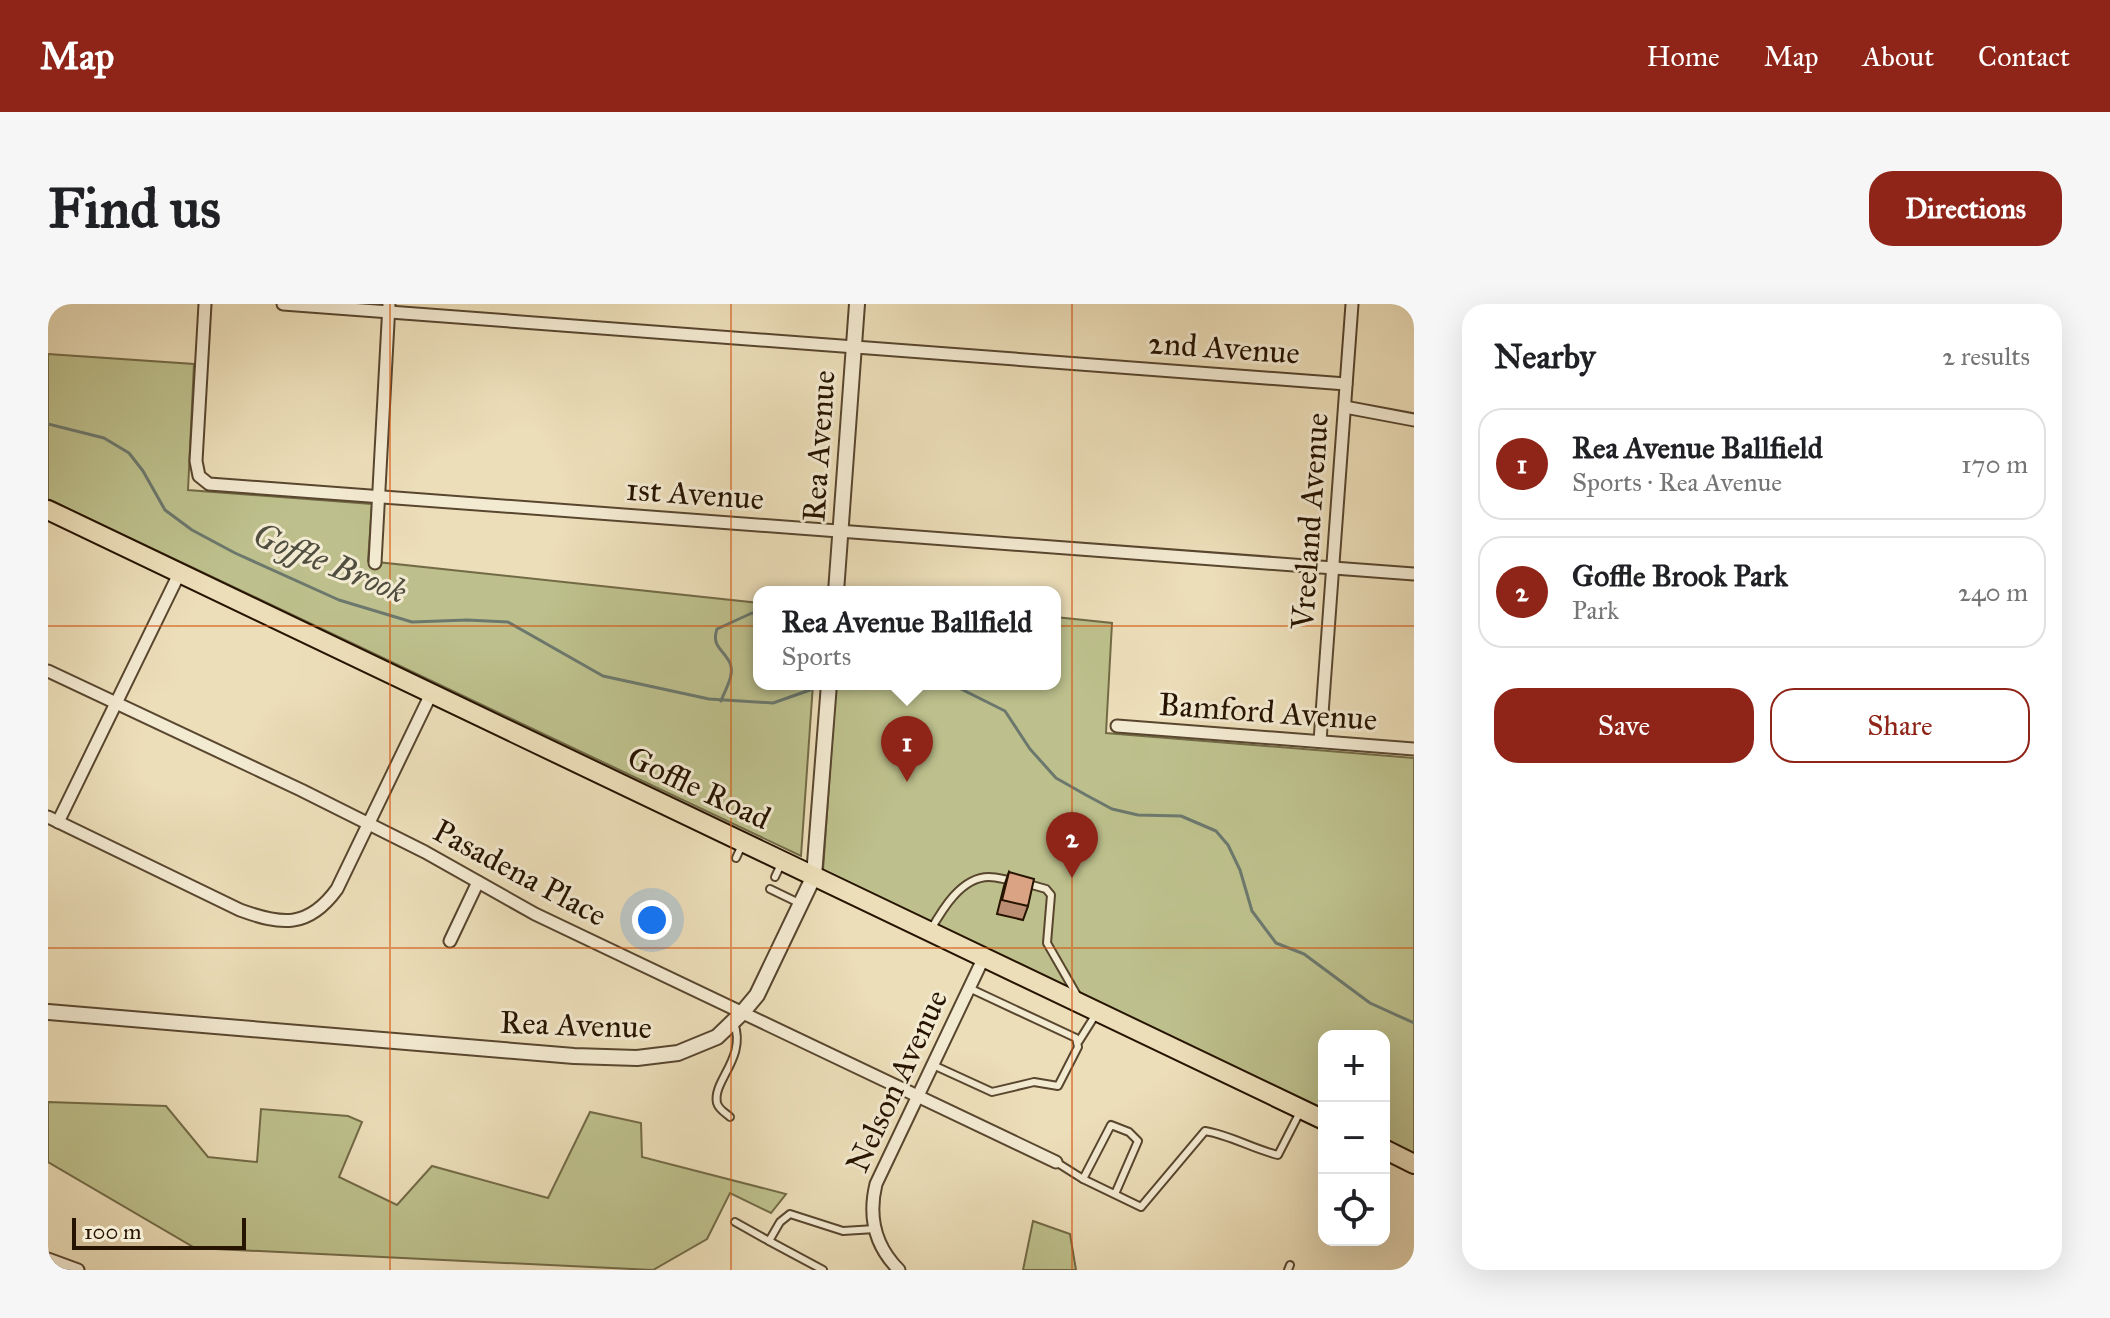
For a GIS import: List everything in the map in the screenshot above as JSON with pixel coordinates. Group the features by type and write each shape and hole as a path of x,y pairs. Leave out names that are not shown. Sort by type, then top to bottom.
{"main road":[{"name":"Goffle Road","path":"48,510 431,694 779,869 814,876 1318,1117"},
{"path":"1390,1152 1414,1164"}],"street":[{"name":"1st Avenue","path":"205,304 196,461 199,476 209,484 1414,574"},
{"name":"2nd Avenue","path":"283,304 389,308 1346,384"},
{"name":"Rea Avenue","path":"836,586 857,304"},
{"name":"Vreeland Avenue","path":"1320,741 1352,304"},
{"path":"375,563 389,308"},
{"path":"1345,407 1414,420"},
{"path":"179,574 53,820 240,910 280,922 309,915 331,897 431,694"},
{"name":"Pasadena Place","path":"48,671 425,852 535,914 738,1018 918,1096 1056,1162"},
{"name":"Rea Avenue","path":"48,1012 444,1047 637,1058 660,1057 698,1046 717,1037 757,995 814,876 829,690"},
{"name":"Bamford Avenue","path":"1117,726 1414,749"},
{"path":"450,941 478,882"},
{"name":"Nelson Avenue","path":"899,1270 885,1253 875,1229 871,1209 876,1184 984,957"},
{"path":"48,1259 78,1270"}],"lane":[{"path":"930,931 950,898 973,882 988,877 1046,889 1051,895 1047,943 1090,1007 1078,1047 1058,1086 1034,1082 992,1092 933,1065"},
{"path":"770,889 801,904"},
{"path":"969,988 1079,1041"},
{"path":"730,1117 720,1109 717,1099 738,1043 738,1018"},
{"path":"1056,1162 1141,1207 1205,1131 1278,1155 1301,1109"},
{"path":"1083,1179 1111,1125 1129,1132 1138,1141 1115,1194"},
{"path":"769,1241 780,1222 790,1214 843,1231 875,1229"},
{"path":"735,1222 823,1270"}],"green space":[{"path":"48,354 194,364 188,490 372,504 368,561 753,602 753,690 813,690 801,856 48,499"},
{"path":"1061,618 1112,623 1106,733 1414,758 1414,1154 1390,1143 1390,1030 1318,1030 1318,1108 823,870 836,690 1061,690"},
{"path":"48,1102 166,1106 208,1157 257,1162 261,1109 348,1116 362,1122 339,1177 397,1205 432,1166 548,1198 590,1112 641,1123 642,1157 786,1194 771,1213 730,1193 707,1239 653,1270 195,1248 48,1162"},
{"path":"1033,1221 1070,1234 1076,1270 1023,1270"}],"building":[{"path":"1009,872 1034,879 1028,906 1002,900"}],"waterway":[{"name":"Goffle Brook","path":"48,424 104,438 129,453 165,510 192,530 339,600 412,622 508,622 603,676 709,699 773,703 810,690"},
{"name":"Goffle Brook","path":"721,701 731,668 717,644 717,629 753,613"},
{"name":"Goffle Brook","path":"963,690 1005,711 1030,749 1056,778 1086,795 1112,809 1138,815 1181,816 1216,831 1228,845 1240,870 1252,911 1276,943 1304,954 1370,1003 1414,1023"}],"place":[{"name":"Rea Avenue Ballfield","path":"907,782"},
{"name":"Goffle Brook Park","path":"1072,878"}]}
